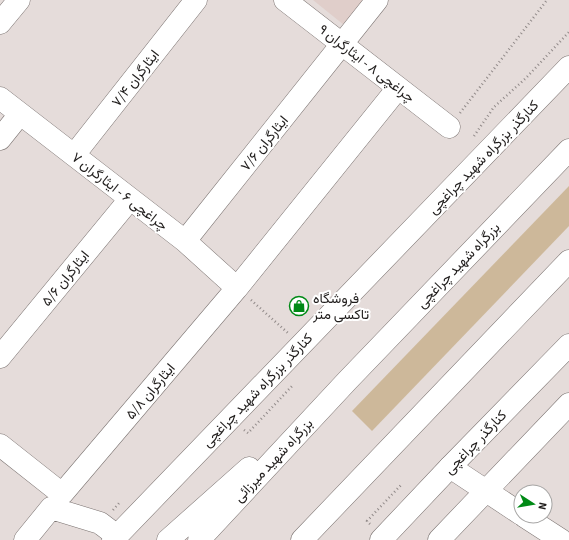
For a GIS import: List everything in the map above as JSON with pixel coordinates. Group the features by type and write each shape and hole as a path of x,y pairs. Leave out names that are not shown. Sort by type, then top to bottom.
{"main road":[{"path":"0,23 19,0"},
{"name":"ایثارگران ۷/۴","path":"74,155 196,0"},
{"name":"چراغچی ۸ - ایثارگران ۹","path":"285,0 449,127"},
{"name":"ایثارگران ۷/۶","path":"185,241 377,0"},
{"name":"کنارگذر بزرگراه شهید چراغچی","path":"115,538 569,67"},
{"name":"ایثارگران ۵/۸","path":"25,540 56,501 237,288 398,88"},
{"name":"چراغچی ۶ - ایثارگران ۷","path":"0,98 185,241 237,288"},
{"path":"0,139 20,114"},
{"name":"بزرگراه شهید چراغچی","path":"347,381 569,150"},
{"name":"ایثارگران ۵/۶","path":"0,357 130,199"},
{"path":"302,540 569,261"},
{"name":"کنارگذر چراغچی","path":"381,540 569,345"},
{"path":"168,540 347,381"},
{"name":"بزرگراه شهید میرزائی","path":"199,540 347,381"},
{"path":"439,540 569,404"},
{"path":"316,540 401,437"},
{"path":"0,445 56,501 100,523 115,538"},
{"path":"450,467 513,509"},
{"path":"538,524 562,537"}],"path":[{"path":"449,127 547,0"},
{"path":"237,288 300,345"}],"shaded area":[{"path":"313,0 363,0 344,25"},
{"path":"569,186 569,226 372,431 352,411"}],"place":[{"name":"فروشگاه تاکسی متر","path":"299,306"}]}
